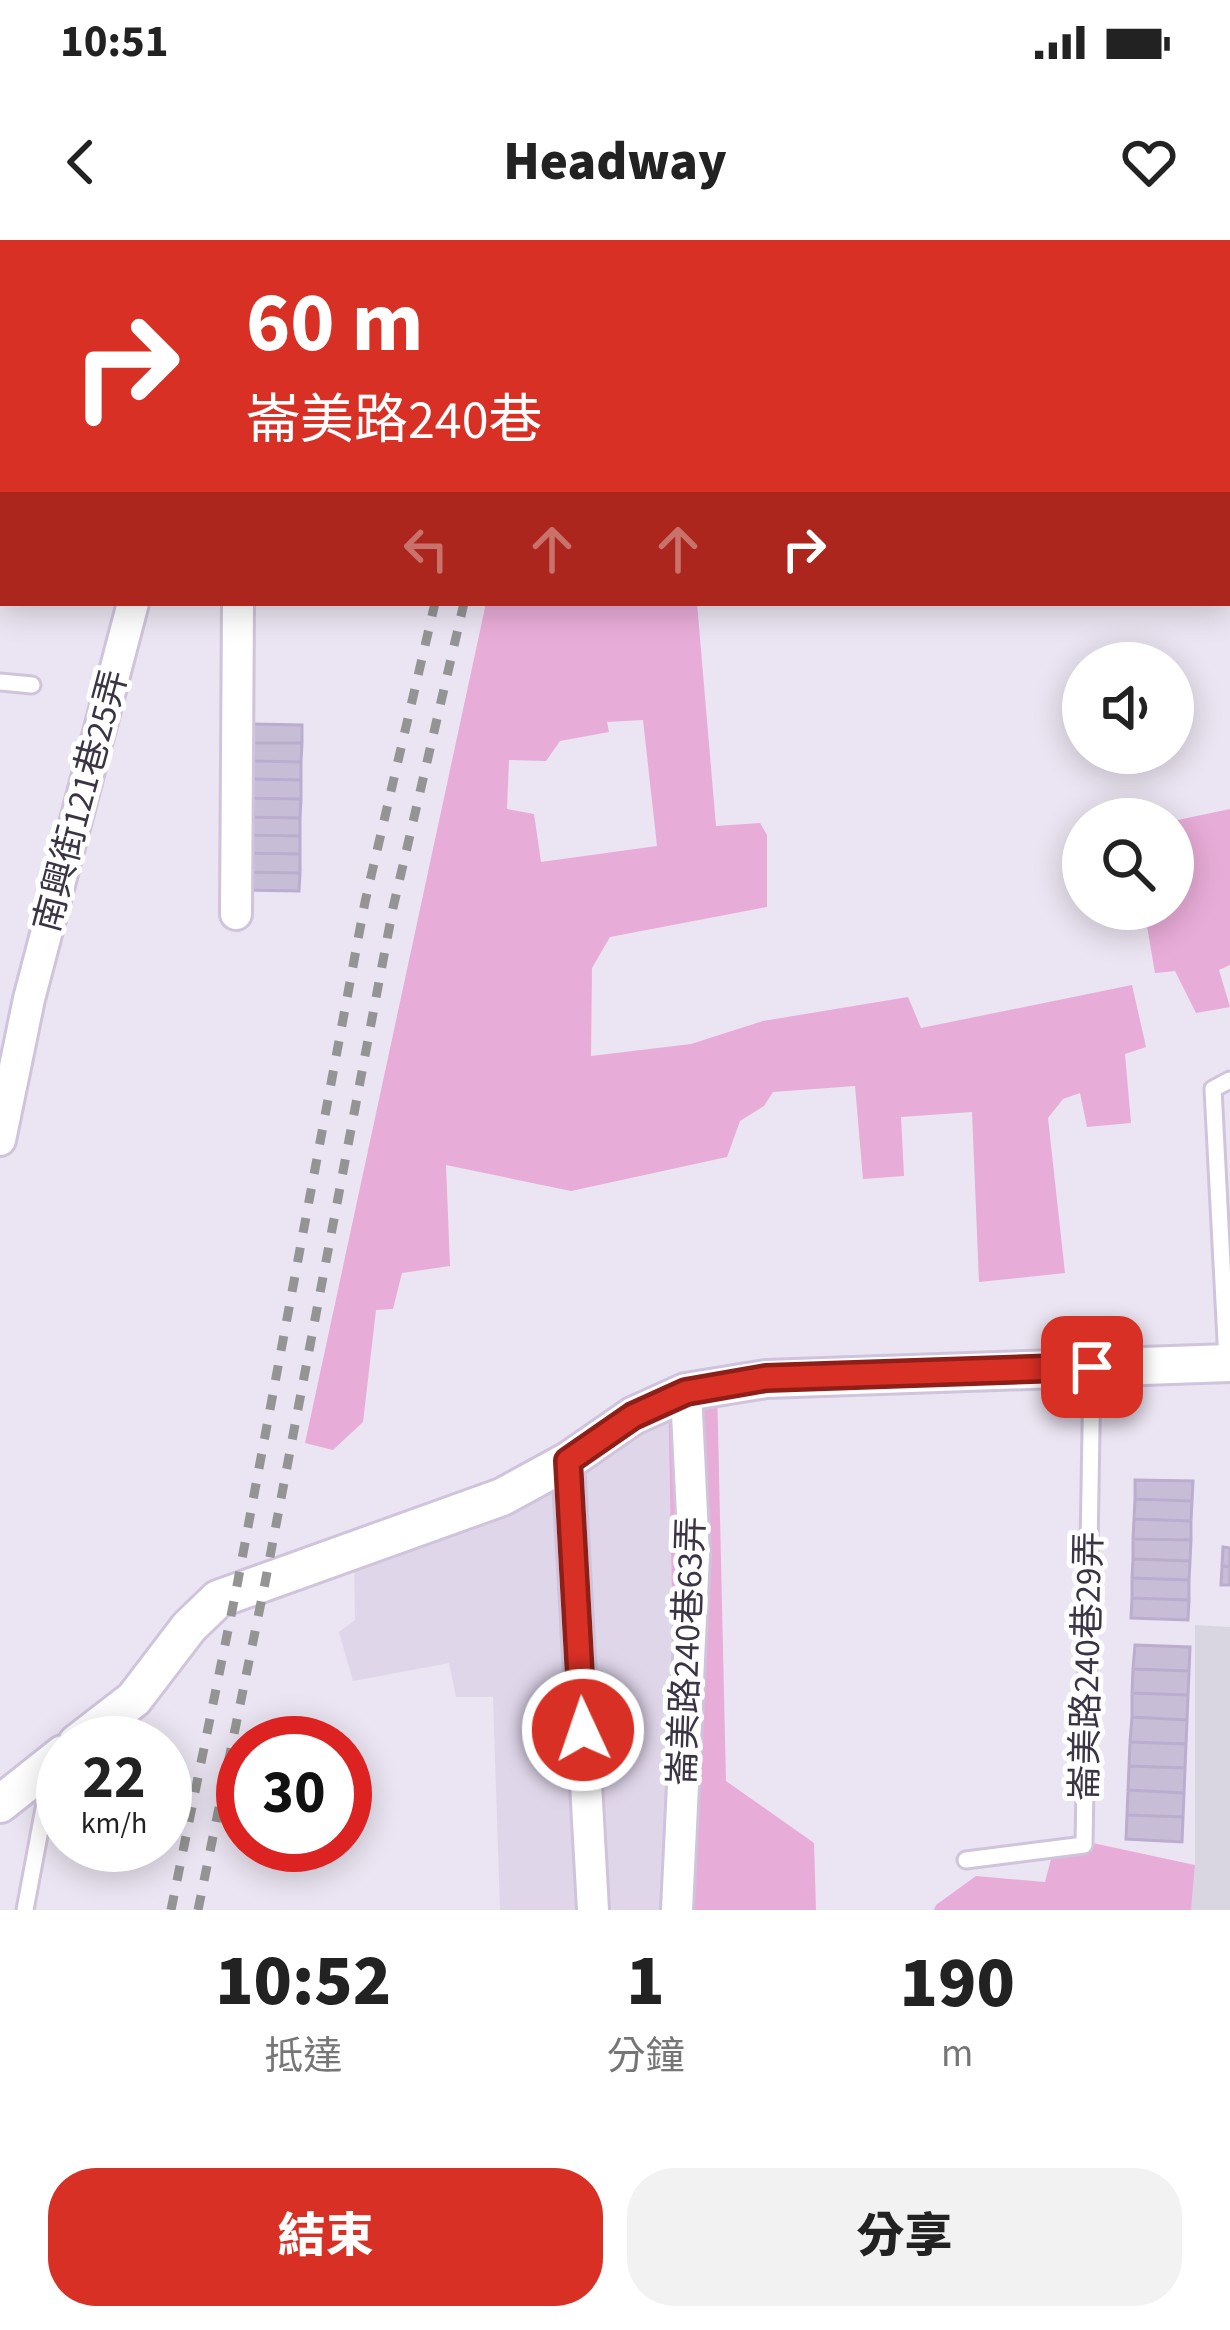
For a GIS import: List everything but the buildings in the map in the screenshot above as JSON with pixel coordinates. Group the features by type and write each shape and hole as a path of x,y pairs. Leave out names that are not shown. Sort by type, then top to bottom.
{"street":[{"name":"南興街121巷25弄","path":"0,1140 14,996 132,606"},
{"path":"236,914 238,606"},
{"path":"112,1716 134,1699 189,1627 218,1599 502,1498 568,1461 633,1416 686,1392 766,1378 1228,1363"},
{"name":"崙美路240巷63弄","path":"677,1910 694,1555 686,1392"},
{"path":"568,1461 593,1910"},
{"path":"0,1804 36,1775"}],"lane":[{"path":"0,682 32,685"},
{"path":"1228,1363 1213,1089 1230,1080"},
{"name":"崙美路240巷29弄","path":"966,1860 1084,1845 1092,1367"},
{"path":"25,1910 36,1866"}],"shaded area":[{"path":"485,606 697,606 716,826 760,823 767,835 767,907 610,937 592,968 591,1056 691,1044 763,1021 908,997 921,1028 1132,985 1146,1047 1125,1054 1131,1123 1087,1127 1080,1093 1063,1099 1048,1118 1065,1273 979,1282 972,1112 901,1117 904,1176 863,1179 855,1086 773,1092 764,1106 740,1121 727,1157 571,1191 446,1165 450,1266 402,1273 393,1309 376,1310 363,1422 333,1450 305,1443","holes":["643,720 657,846 541,862 534,814 507,809 509,760 546,761 560,741 609,732 607,722"]},
{"path":"1230,809 1230,965 1219,970 1230,1007 1196,1013 1175,971 1155,973 1148,930 1194,930 1194,817"},
{"path":"717,1386 726,1781 814,1843 816,1910 678,1910 668,1390"},
{"path":"668,1390 678,1910 500,1910 493,1697 456,1697 449,1663 353,1681 339,1632 355,1620 354,1552"},
{"path":"1195,1625 1230,1627 1230,1910 1191,1910"},
{"path":"1088,1842 1195,1865 1191,1910 934,1910 976,1876 1045,1882 1054,1848"}],"railway":[{"path":"171,1910 365,902 434,606"},
{"path":"198,1910 393,908 463,606"}],"route":[{"path":"583,1730 568,1461 633,1416 686,1392 766,1378 1092,1367"}]}
